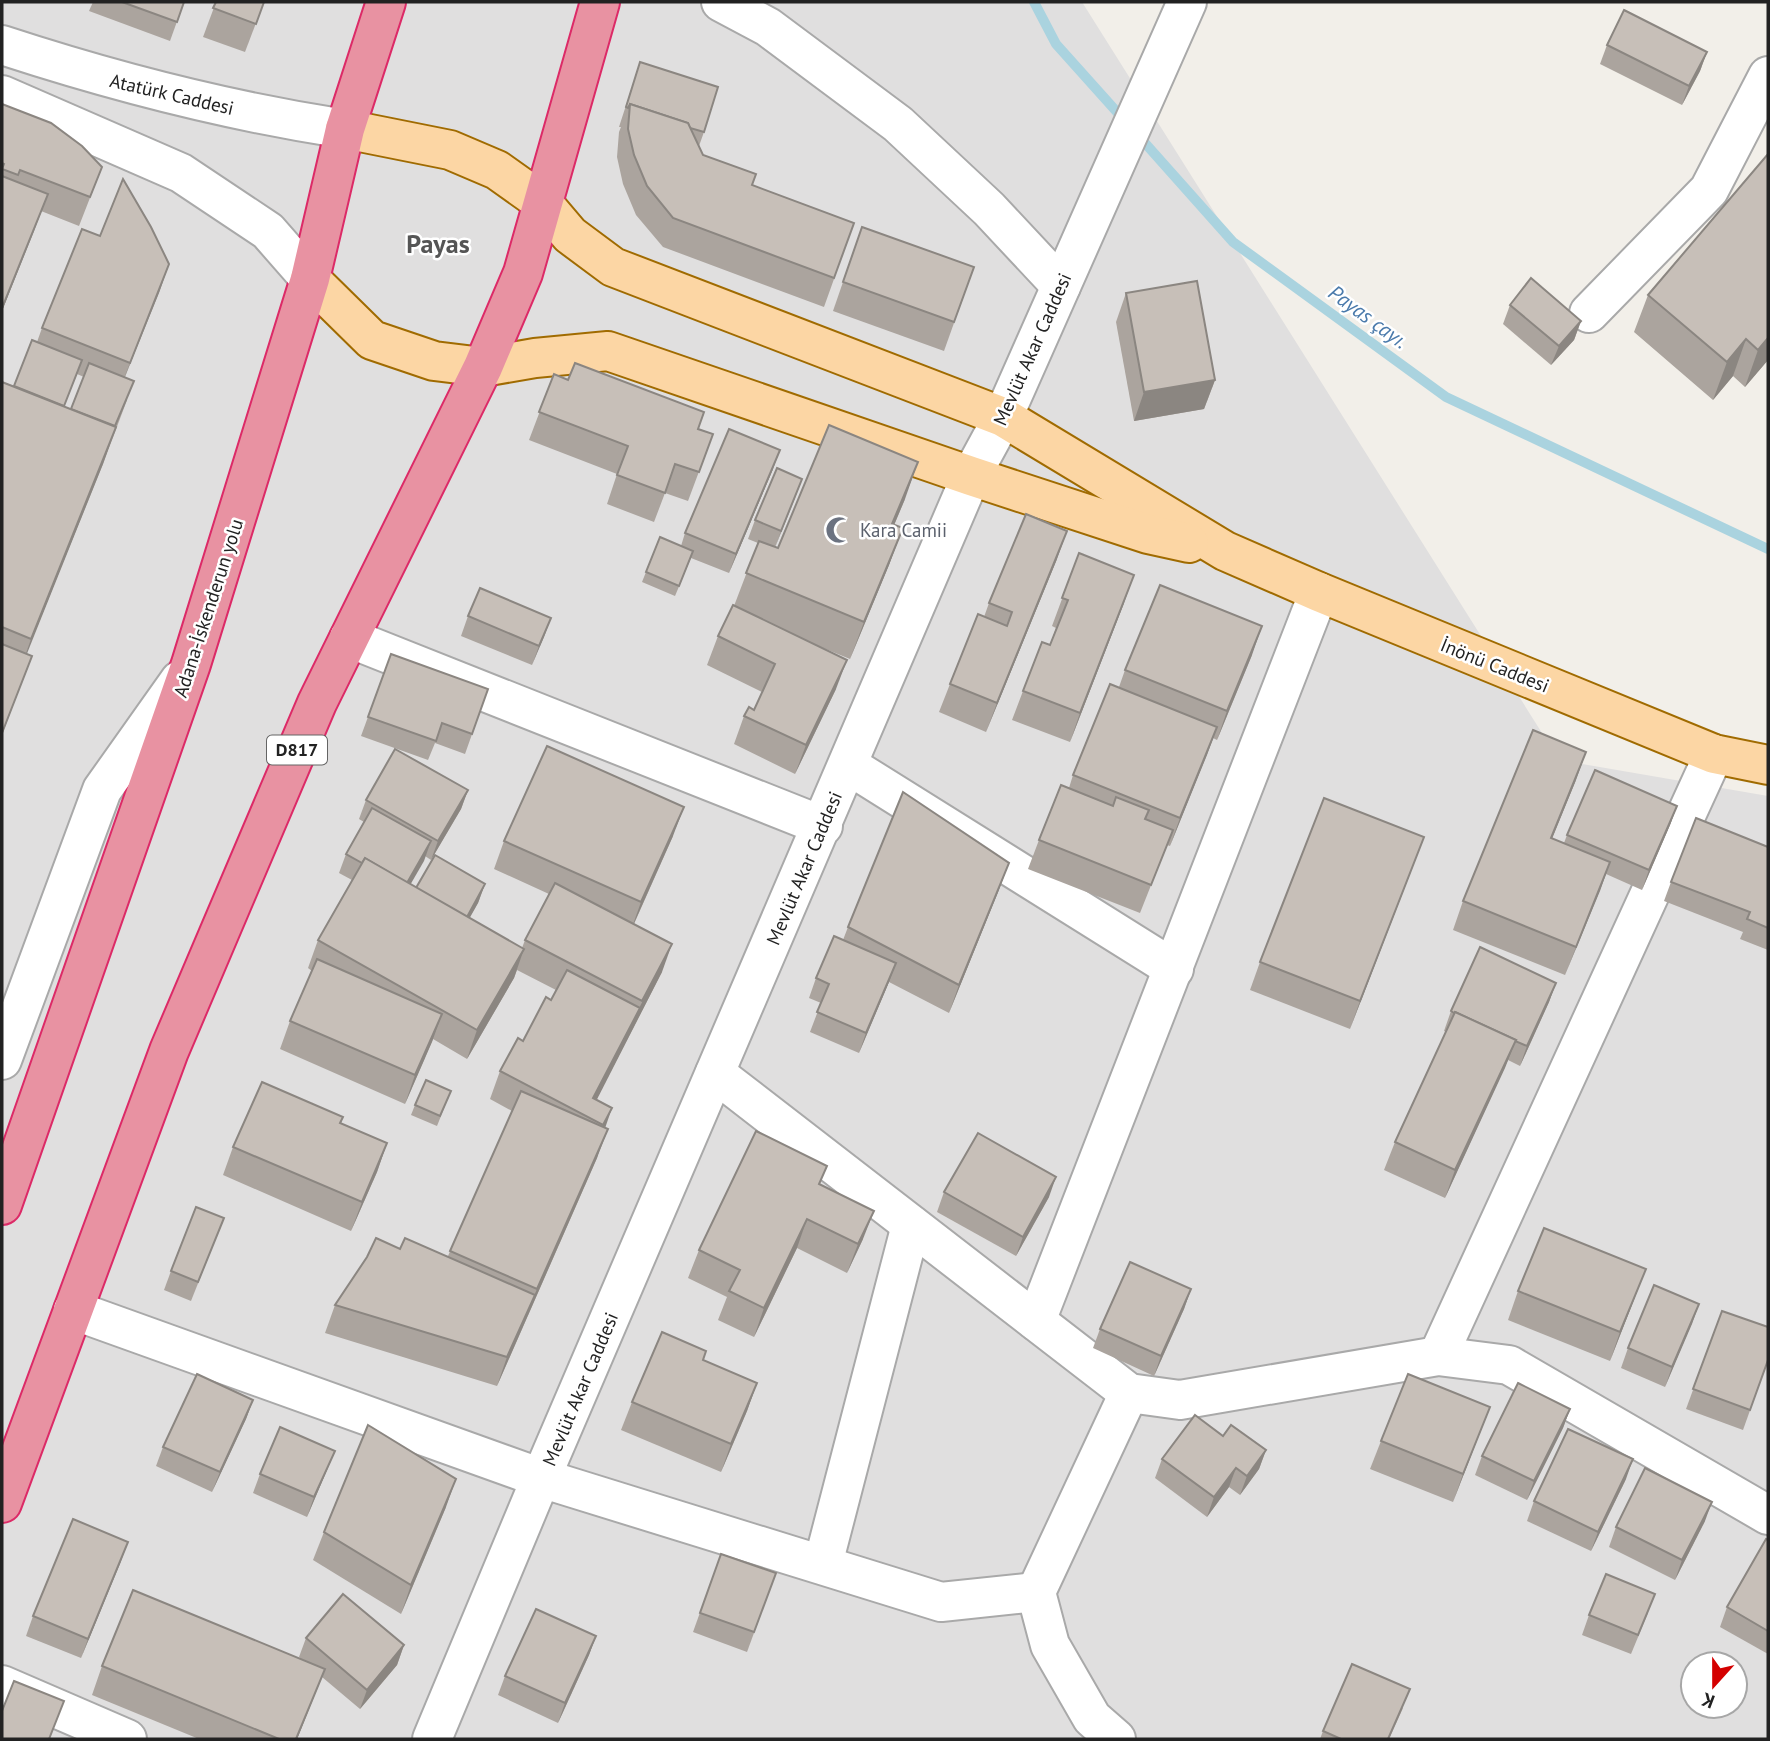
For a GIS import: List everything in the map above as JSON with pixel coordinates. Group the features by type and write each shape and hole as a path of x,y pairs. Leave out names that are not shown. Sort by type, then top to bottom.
{"highway":[{"name":"Adana-İskenderun yolu","path":"2,1205 191,664 310,279 345,129 386,2"},
{"name":"D817","path":"2,1503 169,1051 317,703 483,368 523,272 600,2"}],"main road":[{"path":"345,129 450,150 496,170 542,202 570,235 613,268 1003,417 1225,551"},
{"path":"310,279 372,340 434,361 483,368 535,358 608,351 1148,534 1225,551"},
{"name":"İnönü Caddesi","path":"1225,551 1714,754 1768,765"}],"street":[{"path":"721,2 768,27 898,124 989,209 1061,286"},
{"name":"Mevlüt Akar Caddesi","path":"432,1739 541,1478 971,476 1003,417 1182,10"},
{"name":"Atatürk Caddesi","path":"2,45 96,76 212,105 345,129"},
{"path":"1589,313 1709,190 1768,76"},
{"path":"2,95 181,173 268,230 310,279"},
{"path":"1036,1321 1319,592"},
{"path":"349,638 823,826"},
{"path":"2,1060 102,790 191,664"},
{"path":"1438,1356 1714,754"},
{"path":"848,765 1174,969"},
{"path":"715,1073 1129,1393 1180,1400 1438,1356 1509,1365 1768,1515"},
{"path":"823,1564 911,1225"},
{"path":"73,1310 541,1478 941,1602 1036,1591"},
{"path":"1116,1739 1092,1718 1050,1645 1036,1591 1129,1393"},
{"path":"2,1685 127,1739"}],"shaded area":[{"path":"2,2 1082,2 1559,760 1768,796 1768,1739 2,1739"}],"building":[{"path":"122,2 184,2 177,22"},
{"path":"216,2 264,2 256,24 213,8"},
{"path":"1624,10 1707,52 1689,86 1607,45"},
{"path":"640,62 718,87 704,132 690,128 688,123 630,104 626,107"},
{"path":"2,104 51,123 82,146 102,167 90,197 20,170 18,175 2,169"},
{"path":"630,104 688,123 703,155 756,174 752,185 854,223 834,278 673,218 647,186 634,155 628,129"},
{"path":"1768,154 1768,338 1758,350 1746,339 1727,362 1648,295"},
{"path":"2,176 48,194 2,308"},
{"path":"123,179 169,264 130,363 42,328 82,229 100,236"},
{"path":"862,227 974,267 954,322 843,282"},
{"path":"1531,278 1581,321 1559,346 1510,305"},
{"path":"1197,281 1215,380 1144,392 1126,293"},
{"path":"32,340 82,360 64,406 14,386"},
{"path":"89,363 134,381 115,426 71,409"},
{"path":"575,363 704,412 698,429 713,434 699,472 675,464 665,493 617,475 628,446 539,412 554,374 568,380"},
{"path":"2,382 116,427 31,639 2,627"},
{"name":"Kara Camii","path":"829,425 918,462 892,524 903,528 864,622 746,573 759,541 778,548"},
{"path":"729,429 780,450 736,554 685,533"},
{"path":"777,468 802,479 781,531 755,520"},
{"path":"1026,514 1067,531 997,703 950,684 978,614 1007,626 1012,612 989,603"},
{"path":"660,537 693,551 679,586 646,572"},
{"path":"1079,553 1134,575 1080,713 1023,691 1042,642 1050,645 1068,600 1062,598"},
{"path":"1160,585 1262,626 1227,711 1125,670"},
{"path":"480,588 551,618 539,646 468,616"},
{"path":"733,605 847,660 806,745 744,716 749,707 754,710 775,664 718,636"},
{"path":"2,644 32,656 2,733"},
{"path":"391,654 488,689 472,734 442,723 436,741 368,717"},
{"path":"1110,684 1217,727 1180,818 1073,775"},
{"path":"1533,730 1586,752 1551,838 1610,862 1576,947 1463,901"},
{"path":"547,746 684,807 641,902 504,841"},
{"path":"395,749 468,790 438,841 366,800"},
{"path":"1595,770 1677,806 1649,870 1567,835"},
{"path":"1061,785 1113,806 1116,797 1149,810 1145,819 1173,830 1151,885 1039,840"},
{"path":"903,792 1009,863 959,985 848,927"},
{"path":"1324,798 1424,837 1360,1001 1260,962"},
{"path":"372,808 431,841 407,883 365,858 362,863 346,854"},
{"path":"1696,818 1768,847 1768,928 1747,919 1750,912 1671,882"},
{"path":"435,855 485,884 467,917 416,888"},
{"path":"365,858 524,949 477,1030 318,940"},
{"path":"555,883 672,944 642,1001 525,940"},
{"path":"834,936 896,963 866,1033 817,1012 829,984 816,978"},
{"path":"1480,947 1556,983 1527,1046 1451,1011"},
{"path":"317,959 442,1014 415,1075 290,1021"},
{"path":"567,970 640,1008 593,1098 612,1108 603,1125 500,1071 518,1038 523,1041 546,997 551,1000"},
{"path":"1455,1012 1516,1040 1455,1170 1395,1142"},
{"path":"426,1080 451,1091 440,1116 415,1105"},
{"path":"262,1082 343,1117 340,1123 387,1143 362,1202 233,1147"},
{"path":"521,1091 608,1129 537,1289 450,1251"},
{"path":"756,1131 827,1166 819,1184 874,1211 858,1244 807,1219 764,1308 729,1291 740,1270 699,1250"},
{"path":"978,1133 1056,1177 1023,1237 944,1192"},
{"path":"196,1207 224,1218 198,1282 171,1271"},
{"path":"1544,1228 1646,1269 1620,1332 1518,1291"},
{"path":"376,1238 400,1249 405,1238 535,1295 507,1357 335,1305 367,1257"},
{"path":"1130,1262 1191,1289 1161,1356 1100,1329"},
{"path":"1654,1285 1699,1304 1672,1367 1628,1348"},
{"path":"1722,1311 1768,1327 1768,1360 1750,1410 1693,1389"},
{"path":"662,1332 706,1351 703,1360 757,1383 731,1444 632,1402"},
{"path":"197,1374 253,1400 220,1472 163,1447"},
{"path":"1408,1374 1490,1407 1463,1474 1381,1441"},
{"path":"1518,1383 1570,1409 1534,1481 1482,1456"},
{"path":"1195,1415 1223,1436 1231,1425 1266,1450 1247,1476 1236,1468 1214,1497 1162,1459"},
{"path":"368,1425 456,1479 411,1585 324,1532"},
{"path":"280,1427 335,1451 314,1497 260,1474"},
{"path":"1568,1429 1633,1459 1598,1532 1534,1501"},
{"path":"1645,1468 1712,1502 1682,1560 1616,1527"},
{"path":"73,1519 128,1542 88,1639 33,1616"},
{"path":"1766,1539 1768,1540 1768,1631 1727,1607"},
{"path":"721,1554 776,1573 754,1632 700,1613"},
{"path":"1606,1574 1655,1594 1638,1635 1589,1615"},
{"path":"133,1590 325,1669 296,1739 279,1739 102,1666"},
{"path":"343,1594 404,1645 367,1690 306,1638"},
{"path":"536,1609 596,1636 565,1703 505,1676"},
{"path":"1352,1664 1410,1689 1388,1739 1341,1739 1323,1731"},
{"path":"14,1681 64,1701 49,1739 2,1739 2,1711"}],"waterway":[{"name":"Payas çayı.","path":"1034,2 1056,44 1125,121"},
{"name":"Payas çayı.","path":"1136,133 1233,242 1446,397 1768,549"}],"place":[{"name":"Kara Camii","path":"839,530"}],"district":[{"name":"Payas","path":"438,244"}]}
